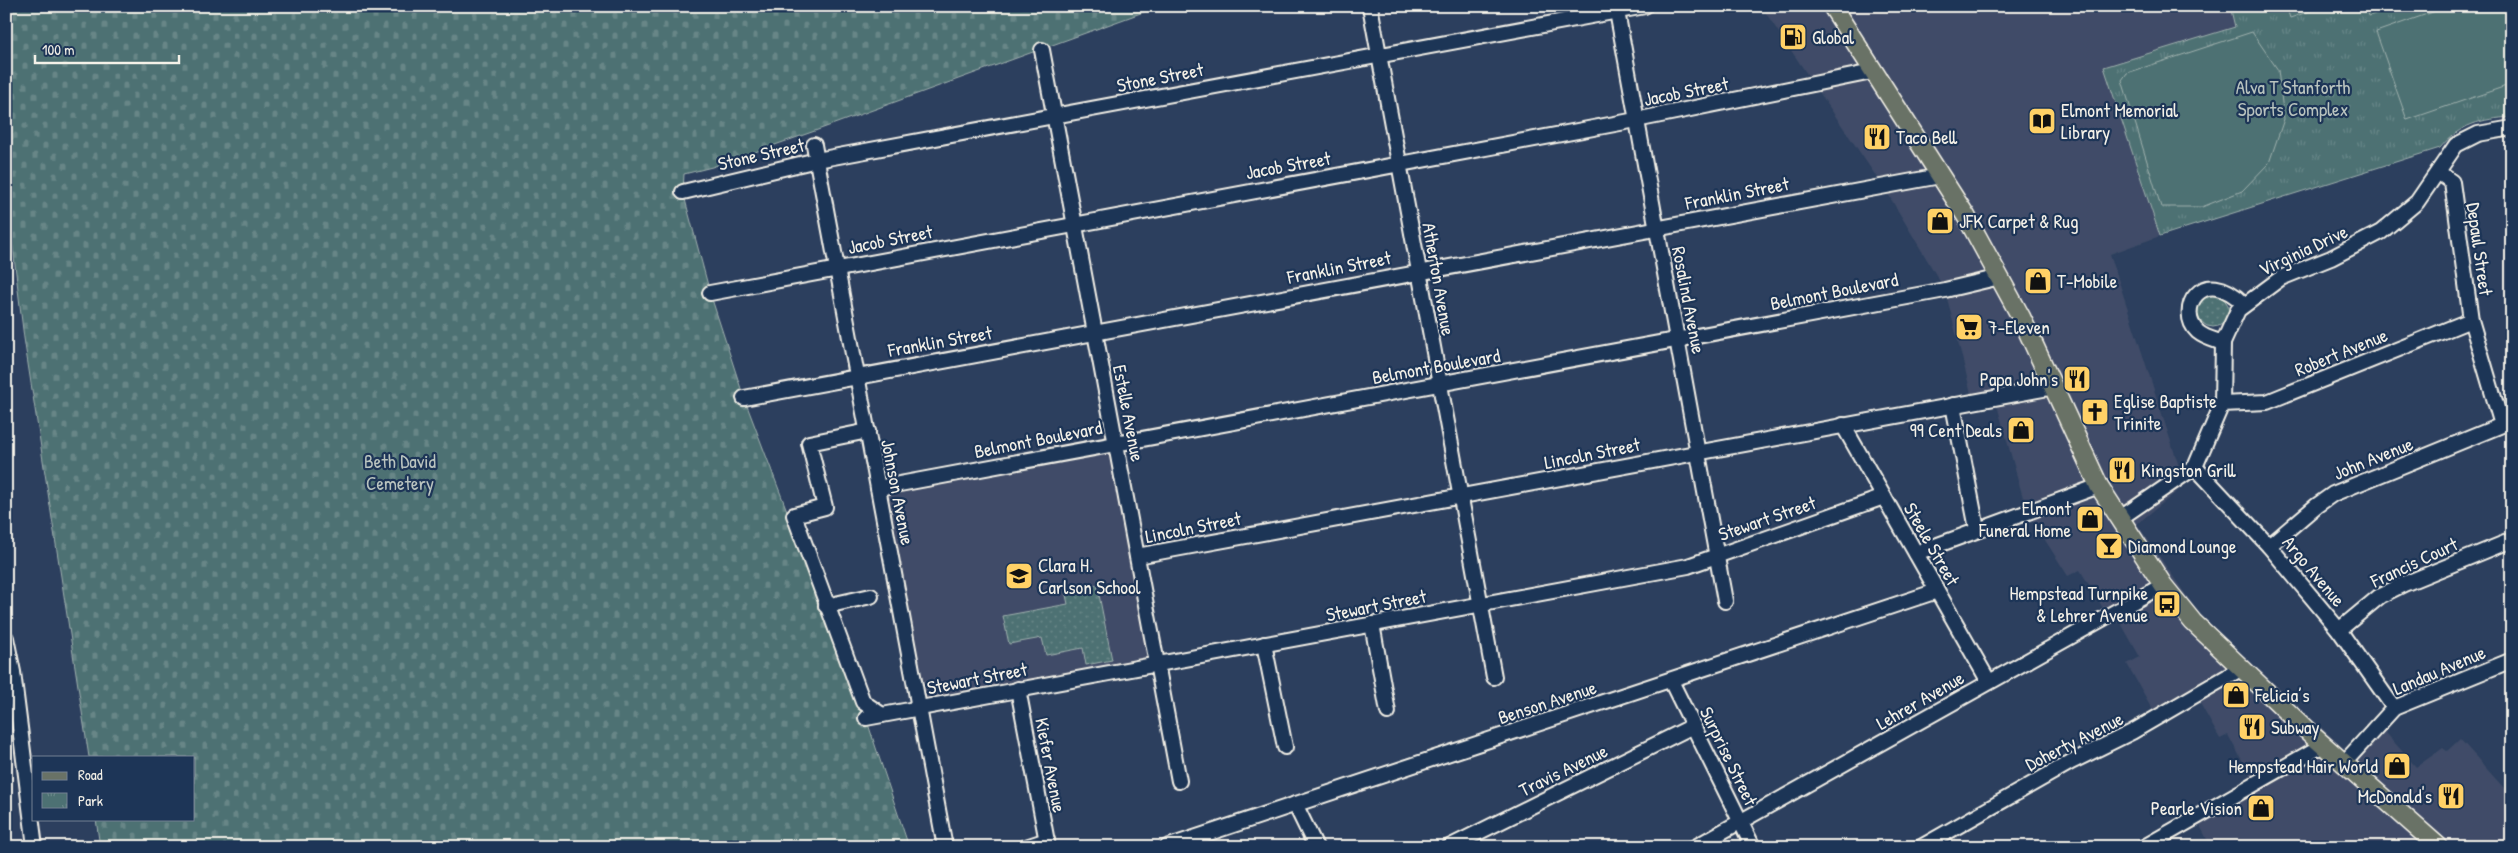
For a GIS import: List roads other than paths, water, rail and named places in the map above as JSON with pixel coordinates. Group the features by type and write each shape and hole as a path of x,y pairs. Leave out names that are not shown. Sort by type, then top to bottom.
{"main road":[{"path":"1832,6 1872,72 1940,176 2000,276 2054,386 2099,486 2163,585 2194,622 2343,764 2439,847"}],"street":[{"name":"Atherton Avenue","path":"1370,6 1494,677"},
{"name":"Stone Street","path":"683,192 817,160 1616,9 1645,6"},
{"name":"Rosalind Avenue","path":"1616,9 1725,601"},
{"name":"Estelle Avenue","path":"1042,50 1179,782"},
{"name":"Jacob Street","path":"710,293 1636,120 1872,72"},
{"name":"Virginia Drive","path":"2195,467 2222,404 2223,343 2231,322 2244,304 2281,278 2331,258 2381,232 2417,202 2456,145 2465,139 2478,134 2512,128"},
{"name":"Johnson Avenue","path":"814,145 945,847"},
{"name":"Depaul Street","path":"2438,172 2452,182 2471,320 2502,425"},
{"name":"Franklin Street","path":"744,398 1940,176"},
{"name":"Belmont Boulevard","path":"878,488 1945,290 2000,276"},
{"path":"2223,343 2199,333 2193,326 2190,315 2193,300 2202,290 2212,286 2230,291 2244,304"},
{"name":"Robert Avenue","path":"2222,404 2267,402 2471,320"},
{"name":"Lincoln Street","path":"1137,556 2054,386"},
{"path":"1953,405 1977,529"},
{"name":"Steele Street","path":"1843,425 1989,682"},
{"name":"John Avenue","path":"2269,546 2333,494 2502,425"},
{"path":"868,431 809,443 825,507 794,515 863,702 882,715"},
{"path":"2119,519 2195,467"},
{"name":"Argo Avenue","path":"2195,467 2269,546 2339,630 2394,708"},
{"path":"1916,553 1977,529 2099,486"},
{"name":"Stewart Street","path":"866,718 1688,566 1884,498"},
{"name":"Francis Court","path":"2339,630 2380,596 2512,540"},
{"name":"Lehrer Avenue","path":"1695,847 1741,823 2163,585"},
{"name":"Benson Avenue","path":"1167,847 1937,591"},
{"path":"826,606 871,596"},
{"path":"1372,624 1388,712"},
{"path":"1264,644 1285,748"},
{"path":"7,647 34,847"},
{"name":"Landau Avenue","path":"2343,764 2394,708 2512,660"},
{"name":"Doherty Avenue","path":"1921,847 2071,762 2140,728 2242,668"},
{"name":"Surprise Street","path":"1671,681 1753,847"},
{"name":"Kiefer Avenue","path":"1018,689 1048,843"},
{"name":"Travis Avenue","path":"1449,847 1693,726"},
{"path":"2144,847 2323,745"},
{"path":"1296,804 1316,847"},
{"path":"1026,847 1048,843"}],"place":[{"name":"Global","path":"1793,37"},
{"name":"Elmont Memorial Library","path":"2042,121"},
{"name":"Taco Bell","path":"1877,137"},
{"name":"JFK Carpet & Rug","path":"1940,221"},
{"name":"T-Mobile","path":"2038,281"},
{"name":"7-Eleven","path":"1969,327"},
{"name":"Papa John's","path":"2077,379"},
{"name":"Eglise Baptiste Trinite","path":"2095,412"},
{"name":"99 Cent Deals","path":"2021,430"},
{"name":"Kingston Grill","path":"2122,470"},
{"name":"Elmont Funeral Home","path":"2090,519"},
{"name":"Diamond Lounge","path":"2109,546"},
{"name":"Clara H. Carlson School","path":"1019,576"},
{"name":"Hempstead Turnpike & Lehrer Avenue","path":"2167,604"},
{"name":"Felicia’s","path":"2236,695"},
{"name":"Subway","path":"2252,727"},
{"name":"Hempstead Hair World","path":"2397,766"},
{"name":"McDonald's","path":"2451,796"},
{"name":"Pearle Vision","path":"2261,808"}],"park label":[{"name":"Alva T Stanforth Sports Complex","path":"2293,98"},
{"name":"Beth David Cemetery","path":"400,472"}]}
